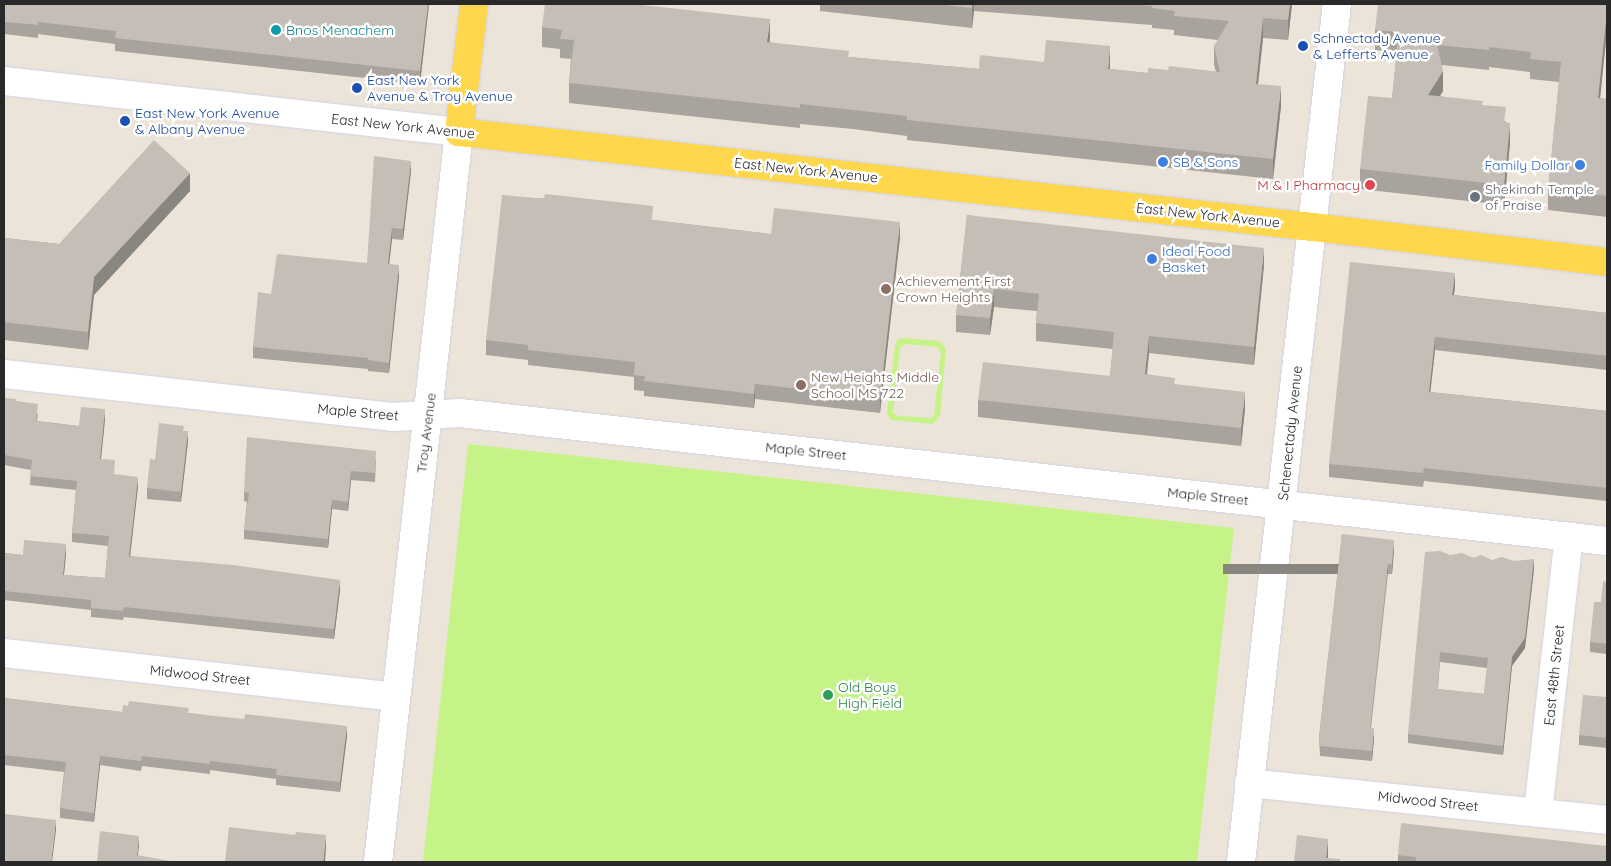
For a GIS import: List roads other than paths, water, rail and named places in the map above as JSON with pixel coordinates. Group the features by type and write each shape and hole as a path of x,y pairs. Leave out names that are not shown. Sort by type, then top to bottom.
{"main road":[{"name":"Troy Avenue","path":"460,132 474,4"},
{"name":"East New York Avenue","path":"460,132 1313,227 1607,262"}],"street":[{"name":"Schenectady Avenue","path":"1241,862 1337,4"},
{"name":"East New York Avenue","path":"4,81 460,132"},
{"name":"Troy Avenue","path":"378,862 460,132"},
{"name":"Maple Street","path":"4,374 393,417 460,413 1607,541"},
{"name":"East 48th Street","path":"1538,812 1569,537"},
{"name":"Midwood Street","path":"4,653 396,697"},
{"name":"Midwood Street","path":"1249,783 1607,820"}],"place":[{"name":"Bnos Menachem","path":"276,30"},
{"name":"Schnectady Avenue & Lefferts Avenue","path":"1303,46"},
{"name":"East New York Avenue & Troy Avenue","path":"357,88"},
{"name":"East New York Avenue & Albany Avenue","path":"125,121"},
{"name":"SB & Sons","path":"1163,162"},
{"name":"Family Dollar","path":"1580,165"},
{"name":"M & I Pharmacy","path":"1370,185"},
{"name":"Shekinah Temple of Praise","path":"1475,197"},
{"name":"Ideal Food Basket","path":"1152,259"},
{"name":"Achievement First Crown Heights","path":"886,289"},
{"name":"New Heights Middle School MS 722","path":"801,385"},
{"name":"Old Boys High Field","path":"828,695"}]}
